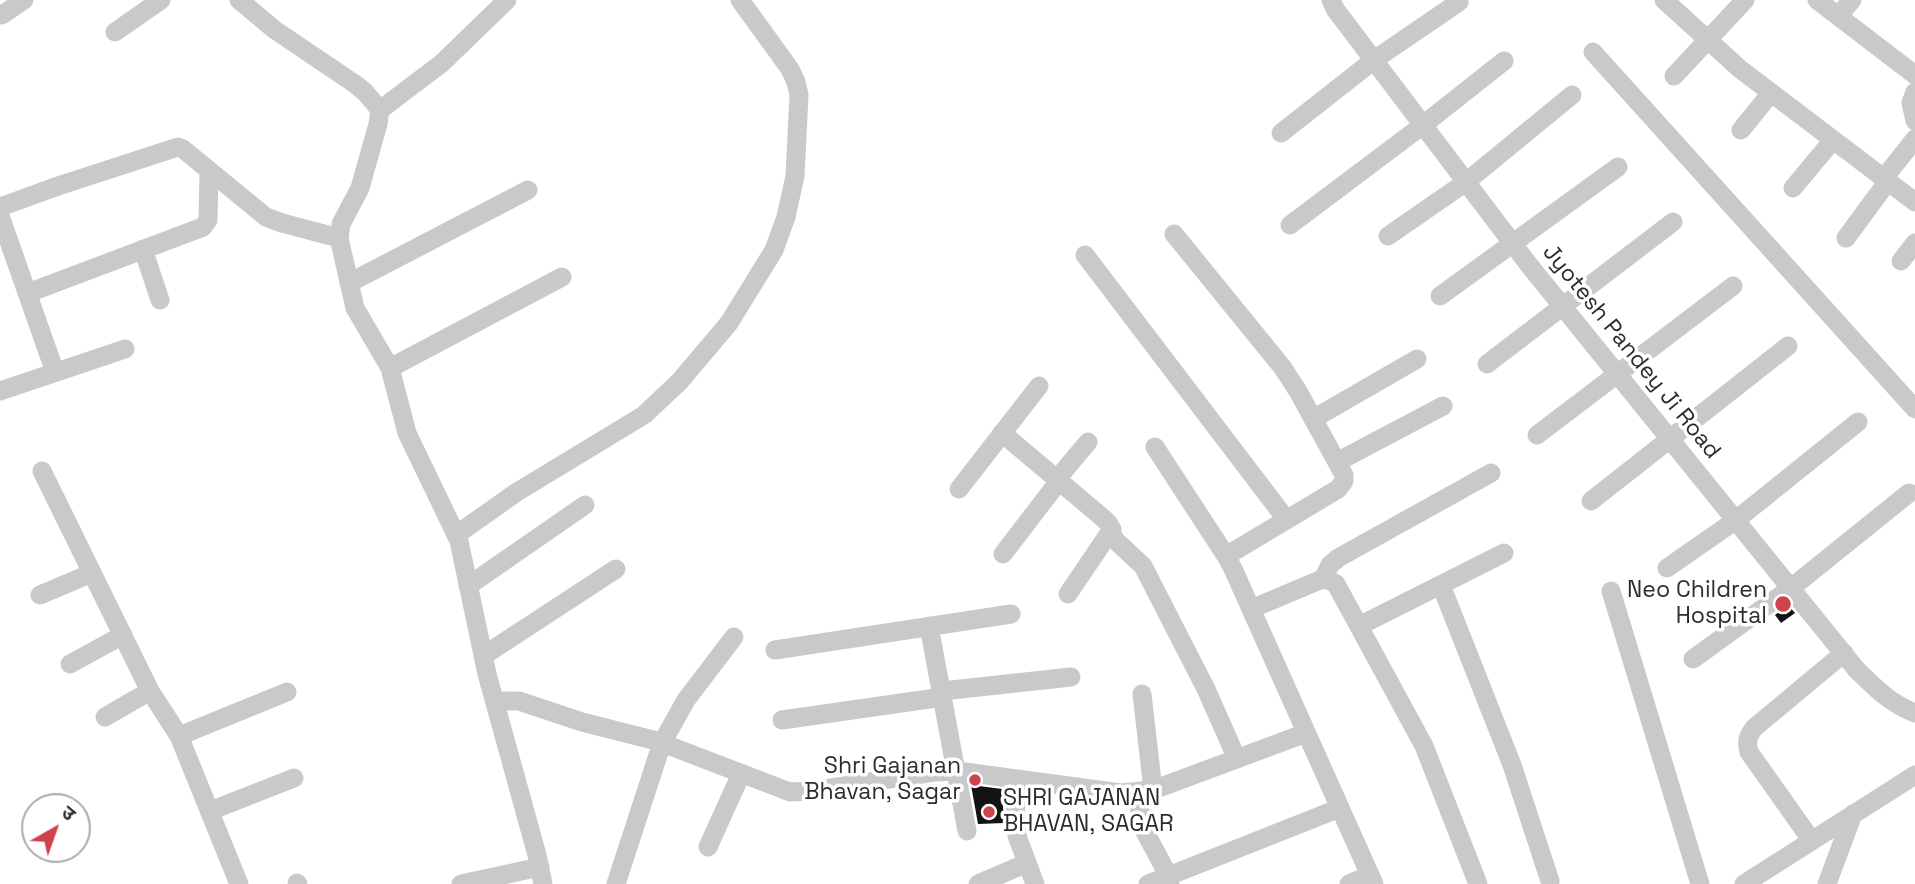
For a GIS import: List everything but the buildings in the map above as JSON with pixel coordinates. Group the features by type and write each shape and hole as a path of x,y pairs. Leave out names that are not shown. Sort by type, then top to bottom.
{"street":[{"path":"2,15 24,0"},
{"path":"115,32 161,0"},
{"path":"239,0 275,30 355,84 380,110"},
{"path":"461,884 542,876 483,656 456,535 407,433 390,368 359,316 339,238 341,225 360,188 380,110 442,63 507,0"},
{"path":"456,535 517,492 635,421 653,407 680,382 729,323 775,250 795,176 799,95 790,69 740,0"},
{"name":"Jyotesh Pandey Ji Road","path":"1331,0 1335,9 1561,306 1856,669 1879,691 1915,713"},
{"path":"1664,0 1740,69 1915,202"},
{"path":"1674,76 1745,0"},
{"path":"1818,0 1915,75"},
{"path":"1838,16 1852,0"},
{"path":"1282,133 1374,60 1459,2"},
{"path":"1593,52 1915,409"},
{"path":"1290,225 1504,61"},
{"path":"1915,92 1911,103 1915,121"},
{"path":"1741,130 1771,93"},
{"path":"1388,236 1466,182 1572,95"},
{"path":"1846,238 1915,139"},
{"path":"1793,188 1833,140"},
{"path":"0,207 173,148 183,149 266,217 339,238"},
{"path":"1440,296 1618,167"},
{"path":"28,293 199,228 208,220 209,171"},
{"path":"349,283 528,190"},
{"path":"0,216 55,372"},
{"path":"1487,364 1673,222"},
{"path":"1174,234 1283,368 1344,475 1344,481 1338,489 1226,556"},
{"path":"1901,261 1915,243"},
{"path":"143,249 160,300"},
{"path":"1085,255 1286,519"},
{"path":"390,368 562,277"},
{"path":"1537,435 1733,286"},
{"path":"1591,501 1788,346"},
{"path":"0,391 125,349"},
{"path":"1313,419 1417,359"},
{"path":"959,489 1039,386"},
{"path":"1337,462 1443,406"},
{"path":"1667,568 1735,520 1858,422"},
{"path":"1002,433 1103,518 1112,529 1116,541 1143,566 1206,689 1237,759"},
{"path":"1003,554 1088,442"},
{"path":"1155,447 1226,556 1372,880 1349,884"},
{"path":"41,471 150,691 180,736 239,884"},
{"path":"1323,579 1330,565 1338,558 1491,474"},
{"path":"1693,659 1791,588 1909,493"},
{"path":"468,586 585,505"},
{"path":"1068,594 1112,529"},
{"path":"1359,626 1504,553"},
{"path":"483,656 616,569"},
{"path":"40,595 92,573"},
{"path":"1251,609 1323,579 1332,580 1336,584 1424,746 1478,884"},
{"path":"1441,584 1511,765 1550,881"},
{"path":"1611,591 1700,884"},
{"path":"775,650 1011,614"},
{"path":"929,626 967,831"},
{"path":"70,664 123,635"},
{"path":"616,884 662,743 686,700 734,637"},
{"path":"1812,841 1749,752 1748,736 1843,653"},
{"path":"782,720 942,694 1071,677"},
{"path":"105,717 150,691"},
{"path":"180,736 287,692"},
{"path":"1142,694 1137,792 1144,830 1160,881 1340,808"},
{"path":"495,701 519,701 582,722 662,743 777,789 800,793 934,772 957,772 1137,792 1306,733"},
{"path":"708,847 741,774"},
{"path":"1744,884 1915,775"},
{"path":"210,811 294,778"},
{"path":"1014,779 1017,836 1035,884"},
{"path":"1827,884 1853,814"},
{"path":"978,884 1027,863"}],"place":[{"name":"Neo Children Hospital","path":"1783,604"},
{"name":"Shri Gajanan Bhavan, Sagar","path":"975,780"},
{"name":"SHRI GAJANAN BHAVAN, SAGAR","path":"989,812"}]}
